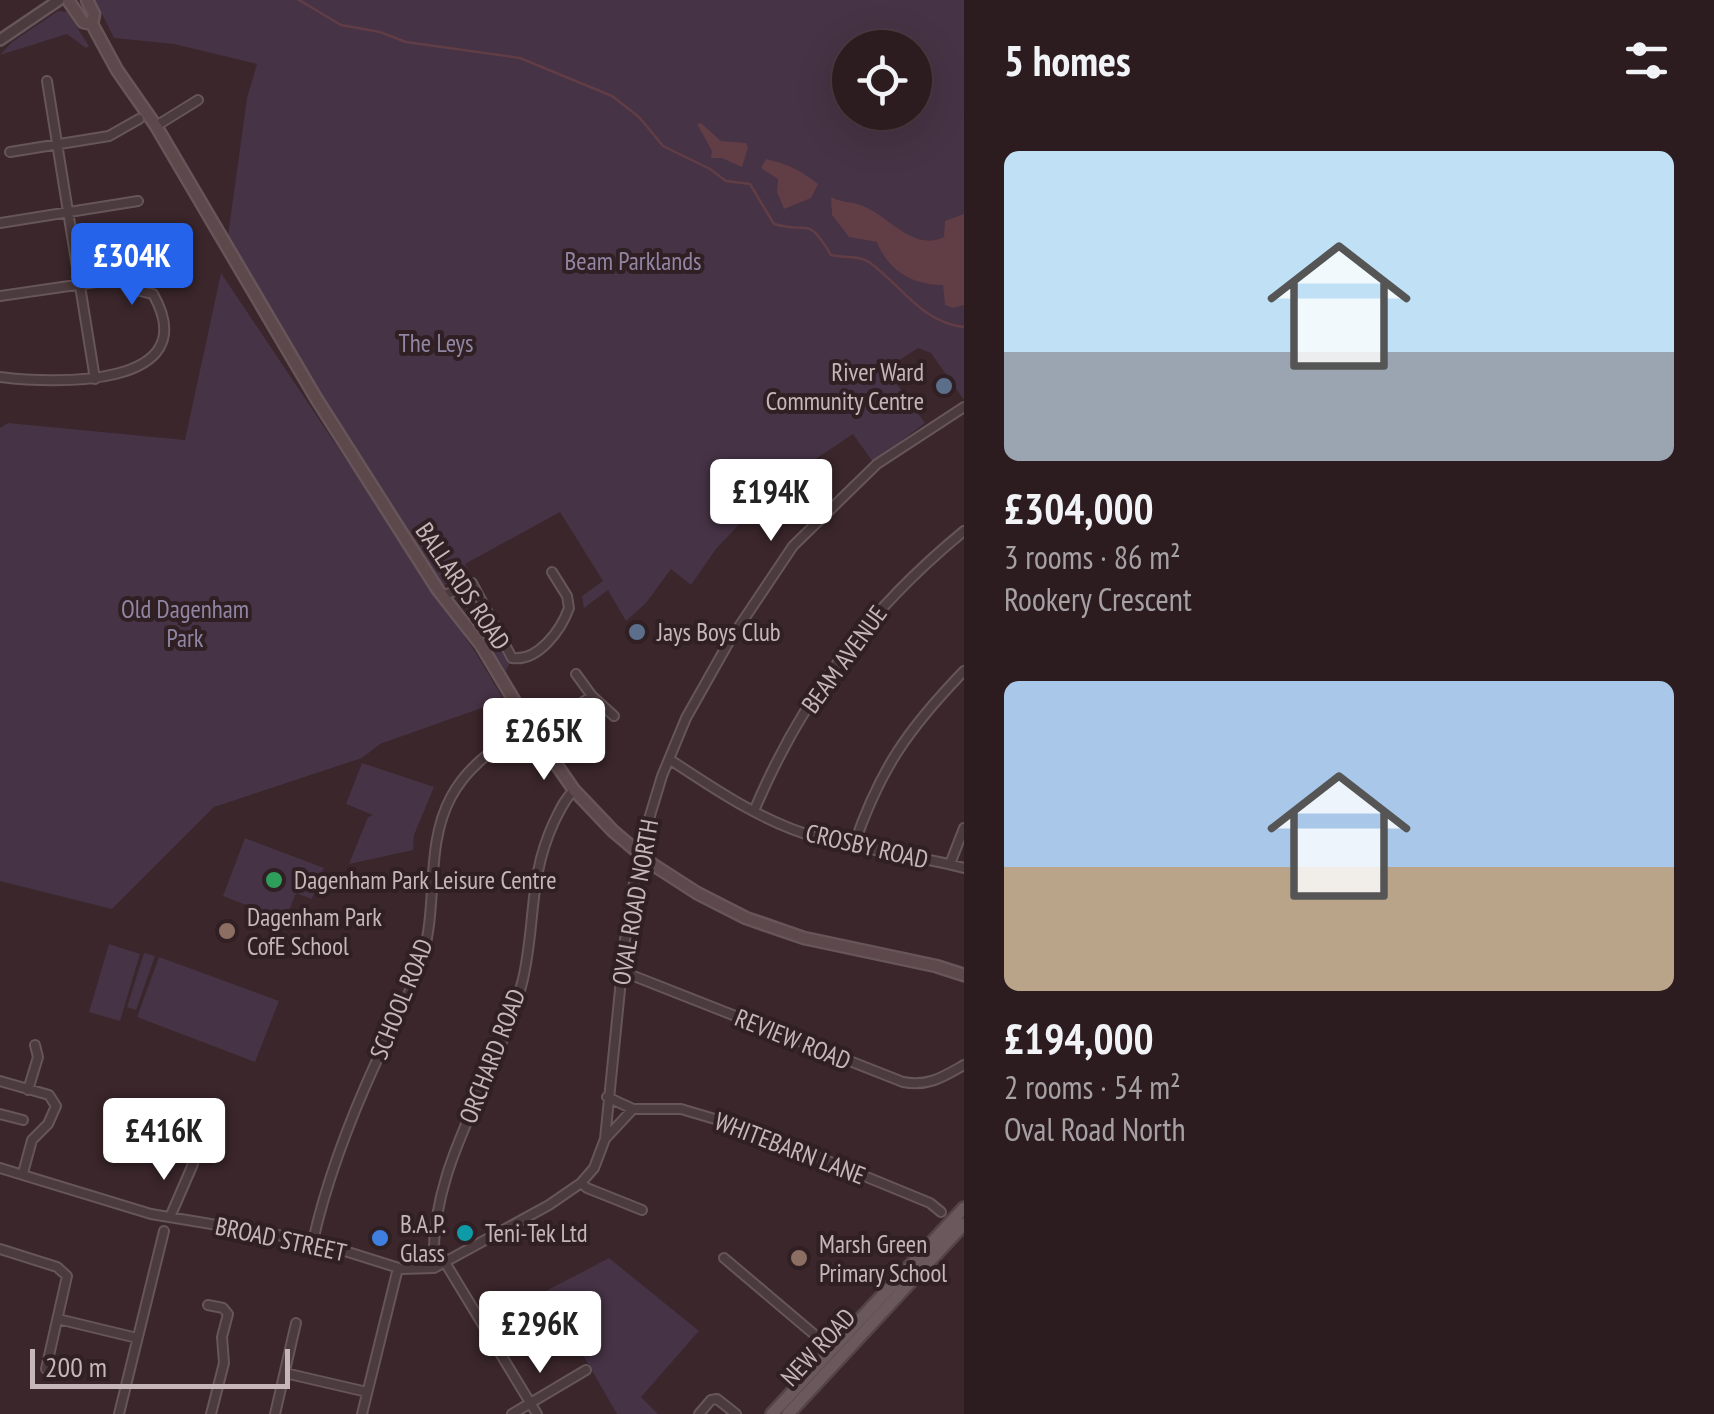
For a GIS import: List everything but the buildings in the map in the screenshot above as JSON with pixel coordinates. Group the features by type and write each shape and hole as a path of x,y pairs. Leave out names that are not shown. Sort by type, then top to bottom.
{"main road":[{"name":"BALLARDS ROAD","path":"68,0 83,22 92,24"},
{"name":"BALLARDS ROAD","path":"86,0 94,14 92,24 117,70 156,126 316,398 574,790 638,852 697,894 758,924 964,975"},
{"name":"NEW ROAD","path":"788,1414 836,1353 964,1208"},
{"name":"NEW ROAD","path":"772,1414 964,1224"}],"street":[{"path":"0,40 59,0"},
{"path":"47,81 95,378"},
{"path":"156,126 198,100"},
{"path":"10,152 109,136 139,119"},
{"path":"0,224 138,201"},
{"path":"0,296 116,278 140,292 154,294 164,322 161,341 142,365 95,378 45,381 0,377"},
{"name":"OVAL ROAD NORTH","path":"607,1097 638,852 668,759 710,672 793,546 877,464 964,407"},
{"name":"BEAM AVENUE","path":"754,811 808,704 852,642 899,587 964,531"},
{"path":"443,596 472,584 512,658 521,660 542,646 565,619 569,608 567,596 552,572"},
{"path":"854,846 881,775 910,733 964,671"},
{"path":"576,674 614,716"},
{"name":"SCHOOL ROAD","path":"313,1241 323,1198 346,1133 423,956 432,905 435,852 448,801 475,762 592,696"},
{"name":"CROSBY ROAD","path":"668,759 786,826 854,846 964,868"},
{"name":"ORCHARD ROAD","path":"434,1268 442,1184 450,1157 511,1019 527,952 538,859 574,790"},
{"path":"950,864 964,828"},
{"name":"REVIEW ROAD","path":"621,972 903,1082 935,1082 964,1065"},
{"path":"28,1090 38,1057 35,1045"},
{"path":"0,1081 49,1095 56,1106 48,1124 32,1140 23,1173"},
{"path":"537,1414 446,1264 581,1183 594,1168 605,1139 607,1097"},
{"name":"WHITEBARN LANE","path":"607,1097 633,1109 681,1109 752,1130 941,1212"},
{"path":"605,1139 633,1109"},
{"path":"0,1114 22,1120"},
{"path":"170,1217 194,1164"},
{"name":"BROAD STREET","path":"0,1168 170,1217 313,1241 398,1268 446,1264"},
{"path":"581,1183 642,1210"},
{"path":"119,1414 164,1232"},
{"path":"0,1249 65,1271 67,1281 46,1370"},
{"path":"724,1258 836,1353"},
{"path":"362,1414 398,1268"},
{"path":"208,1305 223,1308 228,1314 222,1336 224,1362 211,1414"},
{"path":"58,1319 138,1338"},
{"path":"275,1414 296,1323"},
{"path":"512,1414 586,1370"},
{"path":"285,1372 366,1392"},
{"path":"699,1414 711,1400 717,1399 736,1414"}],"green space":[{"name":"Beam Parklands","path":"95,0 964,0 964,400 931,353 918,348 886,369 925,423 873,462 853,434 787,478 760,502 716,549 691,585 671,569 646,603 626,621 608,590 584,608 582,596 603,581 560,512 465,564 468,570 443,586 227,243 247,98 257,64 174,44 114,38"},
{"path":"58,11 67,12 89,46 86,48 67,34 0,55 12,42"},
{"name":"Old Dagenham Park","path":"221,273 504,700 380,744 362,758 214,807 112,909 0,881 0,428 8,423 185,440"},
{"path":"473,595 510,662 506,671 462,602"},
{"path":"362,763 434,787 414,835 413,850 349,864 368,817 373,815 346,804"},
{"name":"Dagenham Park Leisure Centre","path":"245,838 324,868 312,899 296,893 285,920 223,896"},
{"path":"109,944 140,954 120,1021 89,1012"},
{"path":"144,953 155,956 136,1010 127,1007"},
{"path":"159,957 279,1001 255,1062 137,1017"},
{"path":"609,1258 699,1331 641,1397 658,1414 617,1414 546,1291"}],"shaded area":[{"path":"701,123 721,141 746,143 742,167 722,158 711,158 712,151 697,124"},
{"path":"766,159 794,168 818,184 811,198 784,209 777,192 778,179 761,168"},
{"path":"831,197 863,206 922,240 944,237 945,221 964,214 964,305 945,305 943,285 903,274 888,261 877,242 849,237 832,215"}],"waterway":[{"path":"299,0 341,25 380,32 406,42 520,58 612,96 639,117 663,146 726,181 750,184 774,224 812,230 831,255 865,260 924,311 964,327"}],"place":[{"name":"River Ward Community Centre","path":"944,386"},
{"name":"Jays Boys Club","path":"637,632"},
{"name":"Dagenham Park Leisure Centre","path":"274,880"},
{"name":"Dagenham Park CofE School","path":"227,931"},
{"name":"Teni-Tek Ltd","path":"465,1233"},
{"name":"B.A.P. Glass","path":"380,1238"},
{"name":"Marsh Green Primary School","path":"799,1258"}],"park label":[{"name":"The Leys","path":"436,343"}]}
